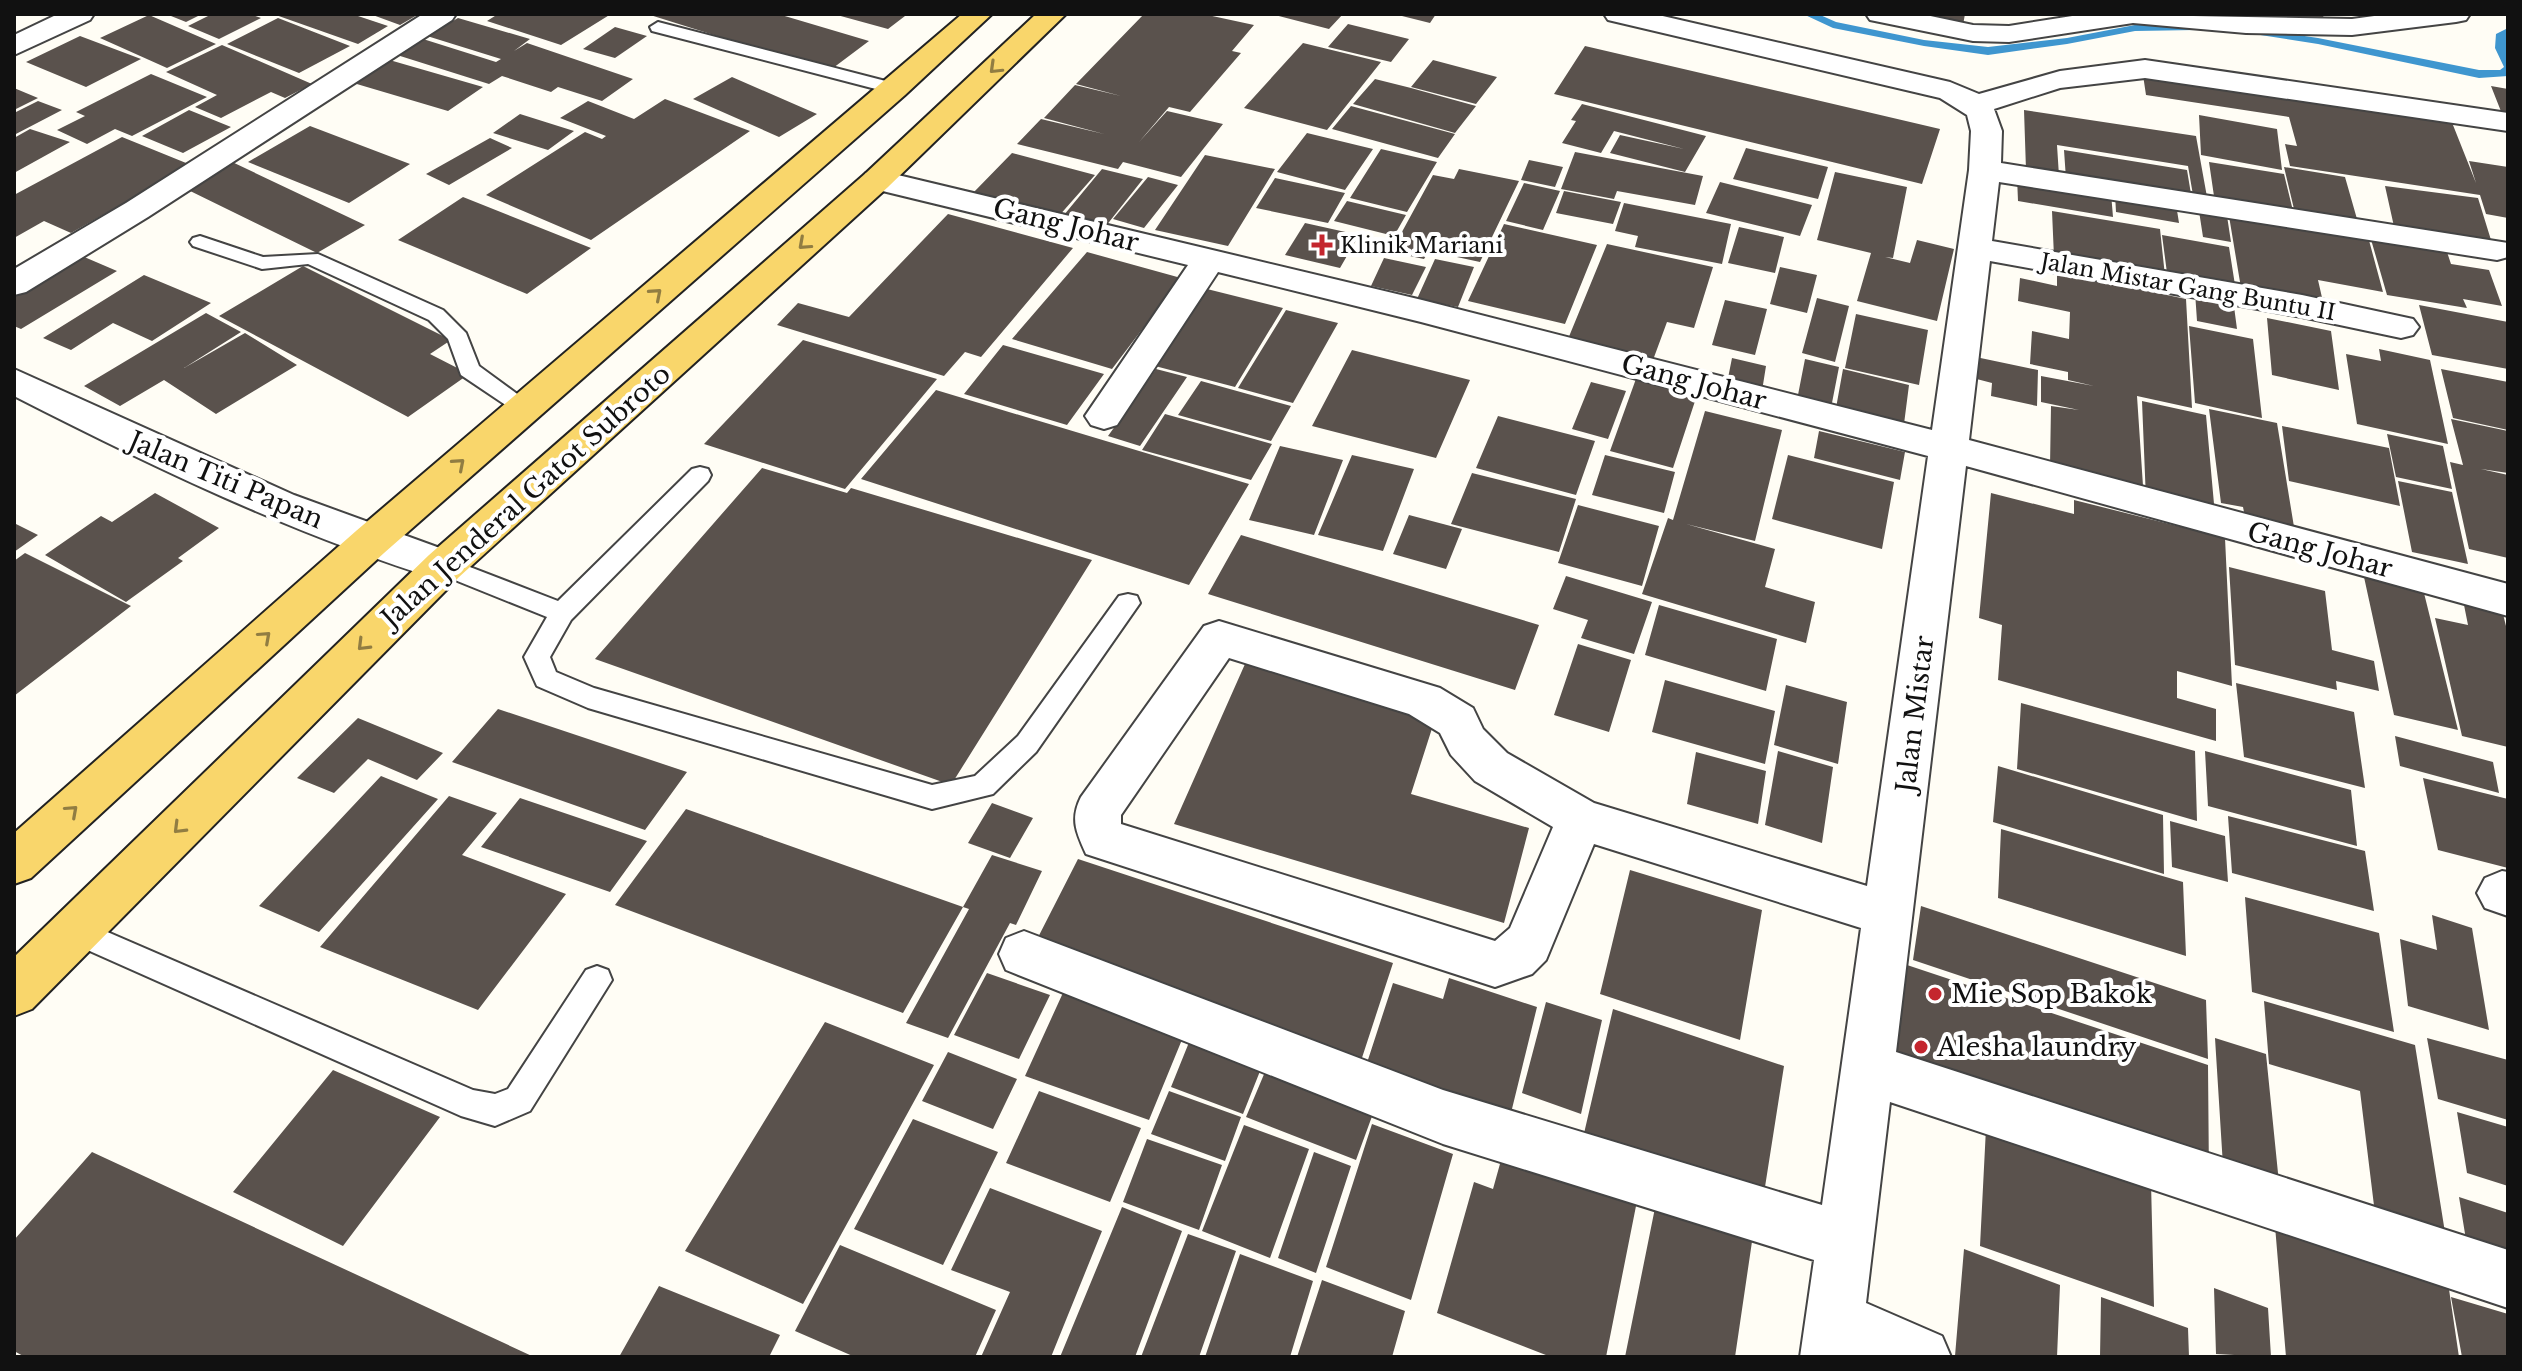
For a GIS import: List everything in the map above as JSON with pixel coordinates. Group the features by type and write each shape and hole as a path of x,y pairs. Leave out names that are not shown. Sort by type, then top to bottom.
{"main road":[{"path":"14,863 370,542 978,14"},
{"name":"Jalan Jenderal Gatot Subroto","path":"14,992 444,566 877,180 1052,14"}],"street":[{"path":"14,46 80,14"},
{"path":"14,284 137,210 442,14"},
{"path":"1618,14 1964,98 2115,70 2145,69 2508,122"},
{"path":"1880,14 1973,33 2009,34 2133,15 2246,25 2352,27 2440,15"},
{"name":"Jalan Mistar","path":"1832,1338 1985,170 1986,120 1964,98"},
{"path":"1985,170 2497,250"},
{"name":"Gang Johar","path":"877,180 1422,311 1949,448 2508,600"},
{"name":"Jalan Mistar Gang Buntu II","path":"1973,248 2302,306 2401,327"},
{"path":"1104,416 1209,260"},
{"name":"Jalan Titi Papan","path":"14,381 117,433 370,542 444,566"},
{"path":"1580,819 1528,944 1514,958 1495,964 1103,839 1097,825 1098,811 1219,638 1424,701 1445,711 1457,721 1467,742 1491,767 1580,819 1889,915"},
{"path":"1024,954 1443,1117 1845,1241"},
{"path":"1868,1069 2508,1279"},
{"path":"1832,1338 1921,1357"}],"lane":[{"path":"658,27 895,89"},
{"path":"200,242 262,263 311,258 436,315 454,328 465,349 469,370 524,407"},
{"path":"700,475 562,613 537,657 546,679 588,697 932,797 983,786 1027,744 1128,603"},
{"path":"444,566 562,613"},
{"path":"75,931 472,1105 495,1110 519,1100 597,980"}],"building":[{"path":"166,14 202,14 186,22"},
{"path":"212,14 250,14 261,18 219,39 188,26"},
{"path":"273,14 352,14 388,26 358,44"},
{"path":"370,14 419,14 400,25"},
{"path":"498,14 611,14 561,45 487,21"},
{"path":"647,14 778,14 869,41 829,71"},
{"path":"1144,14 1203,14 1254,25 1232,51 1241,53 1190,112 1169,107 1139,142 1167,111 1223,124 1181,177 1123,162 1118,169 1017,144 1041,119 1104,134 1044,118 1075,85 1121,96 1076,84"},
{"path":"1271,14 1343,14 1329,29"},
{"path":"1394,14 1436,14 1430,23"},
{"path":"1910,14 1965,14 1963,25"},
{"path":"2288,14 2323,15 2325,25 2288,19"},
{"path":"149,15 216,44 167,68 100,38"},
{"path":"837,15 905,16 888,29"},
{"path":"278,18 350,46 299,73 227,44"},
{"path":"458,18 530,39 514,51 527,43 633,79 602,101 558,87 551,92 502,76 489,84 397,55 423,39 496,62 501,59 427,36"},
{"path":"1348,24 1409,39 1391,62 1328,47"},
{"path":"615,27 647,36 615,58 583,49"},
{"path":"80,36 141,59 86,87 26,62"},
{"path":"1303,43 1381,62 1327,130 1244,108"},
{"path":"222,45 312,84 285,98 271,92 221,118 195,107 217,95 166,72"},
{"path":"1585,46 1940,129 1922,184 1554,94"},
{"path":"386,59 483,87 448,111 350,82"},
{"path":"1433,60 1497,77 1476,104 1411,87"},
{"path":"151,74 207,97 132,136 115,129 87,144 57,130 85,116 76,112"},
{"path":"2143,75 2451,120 2476,183 2469,161 2508,167 2508,218 2486,214 2480,195 2290,166 2285,144 2297,146 2289,117 2146,95"},
{"path":"732,77 817,114 779,137 693,99"},
{"path":"1375,79 1476,106 1455,133 1353,104"},
{"path":"2491,86 2508,89 2508,120 2504,119"},
{"path":"14,88 38,98 14,110"},
{"path":"665,99 750,131 591,240 486,195 585,132 602,139 606,136 560,118 588,101 634,119"},
{"path":"38,101 62,110 14,135 14,113"},
{"path":"1582,104 1706,136 1685,172 1610,153 1620,135 1684,149 1614,131 1601,153 1562,143 1576,121 1571,120"},
{"path":"1351,106 1455,134 1438,158 1332,129"},
{"path":"189,110 231,127 183,153 142,136"},
{"path":"2024,110 2196,136 2207,197 2193,195 2188,166 2057,145 2059,176 2026,170"},
{"path":"520,114 574,131 548,150 493,133"},
{"path":"2199,115 2277,129 2282,170 2201,155"},
{"path":"310,126 410,164 349,203 248,162"},
{"path":"30,129 70,142 14,173 14,138"},
{"path":"1307,133 1373,149 1345,190 1277,172"},
{"path":"122,137 191,165 71,233 44,221 14,238 14,195"},
{"path":"490,138 512,148 449,185 426,174"},
{"path":"1746,148 1828,167 1818,199 1733,179"},
{"path":"1381,149 1437,162 1407,212 1350,198"},
{"path":"2064,150 2187,170 2192,200 2066,179"},
{"path":"1575,152 1703,176 1695,205 1617,191 1614,199 1561,189"},
{"path":"1012,153 1095,175 1058,217 973,193"},
{"path":"1205,155 1275,169 1228,246 1155,230"},
{"path":"1529,160 1563,167 1555,187 1521,180"},
{"path":"230,161 365,225 317,253 182,187"},
{"path":"2209,162 2284,174 2294,215 2215,203"},
{"path":"2284,167 2345,177 2357,219 2294,209"},
{"path":"1102,169 1143,179 1102,231 1059,221"},
{"path":"1459,169 1519,181 1480,262 1429,251 1424,259 1391,252 1433,175 1454,179"},
{"path":"1835,172 1907,187 1893,258 1885,257 1910,263 1917,240 1954,249 1937,321 1857,301 1871,253 1817,240"},
{"path":"1148,177 1178,185 1144,228 1113,219"},
{"path":"2017,177 2111,193 2113,217 2018,201"},
{"path":"1275,178 1345,193 1328,223 1256,208"},
{"path":"1720,182 1812,205 1800,236 1706,213"},
{"path":"1524,183 1560,191 1543,230 1506,221"},
{"path":"2385,186 2478,198 2491,240 2447,232 2449,241 2395,231"},
{"path":"1564,191 1621,202 1613,224 1556,213"},
{"path":"2115,194 2176,204 2179,223 2116,212"},
{"path":"463,197 591,248 527,294 398,240"},
{"path":"1347,201 1406,215 1394,236 1334,221"},
{"path":"1624,203 1731,224 1722,264 1635,247 1638,236 1615,231"},
{"path":"2052,211 2160,229 2165,276 2054,257"},
{"path":"2199,211 2227,216 2231,242 2203,237"},
{"path":"948,214 1073,248 981,357 965,352 944,376 777,325 798,303 849,317"},
{"path":"2229,216 2367,233 2383,292 2318,280 2323,302 2241,288"},
{"name":"Klinik Mariani","path":"1305,223 1359,235 1340,268 1285,255"},
{"path":"1504,224 1597,245 1565,324 1468,301"},
{"path":"1739,227 1784,237 1775,273 1728,263"},
{"path":"2162,235 2229,247 2235,285 2167,273"},
{"path":"2370,236 2446,249 2451,264 2489,270 2502,306 2463,299 2467,308 2387,295"},
{"path":"1607,244 1713,267 1694,328 1667,322 1653,360 1568,339"},
{"path":"1087,252 1181,278 1112,369 1012,339"},
{"path":"82,256 117,271 21,329 14,326 14,296"},
{"path":"1384,258 1426,267 1412,295 1371,286"},
{"path":"1435,259 1474,267 1458,307 1417,299"},
{"path":"303,266 451,340 430,354 469,374 408,417 219,316"},
{"path":"1780,267 1817,275 1807,313 1770,304"},
{"path":"2057,272 2186,299 2192,408 2137,396 2143,486 2050,466 2051,406 2079,410 2041,402 2041,376 2094,386 2068,380 2068,372 2030,364 2032,331 2069,339 2070,312 2018,301 2020,278 2057,286"},
{"path":"144,275 211,303 152,341 113,323 71,350 43,338"},
{"path":"1207,289 1283,308 1235,387 1155,366"},
{"path":"2195,292 2233,299 2237,329 2197,321"},
{"path":"1817,298 1849,306 1835,362 1802,353"},
{"path":"1725,300 1767,309 1755,355 1712,345"},
{"path":"2419,305 2508,322 2508,369 2432,355"},
{"path":"1286,310 1338,323 1293,403 1238,388"},
{"path":"206,313 241,332 184,368 245,333 297,365 216,414 164,380 120,406 84,386"},
{"path":"1856,314 1928,330 1919,385 1845,368"},
{"path":"2267,318 2331,331 2339,390 2272,375"},
{"path":"2189,326 2253,339 2262,418 2195,403"},
{"path":"803,340 937,379 845,489 704,444"},
{"path":"1003,345 1104,374 1067,425 964,394"},
{"path":"2379,349 2430,360 2448,444 2357,424 2346,354 2381,361"},
{"path":"1352,350 1470,380 1436,458 1312,426"},
{"path":"1971,356 2038,370 2037,406 1991,396 1992,383 1969,377"},
{"path":"1732,358 1766,366 1762,391 1727,383"},
{"path":"1805,359 1839,367 1831,408 1797,400"},
{"path":"1156,369 1187,377 1140,446 1108,436"},
{"path":"1843,369 1909,385 1904,424 1836,408"},
{"path":"2441,369 2508,382 2508,430 2453,418"},
{"path":"1637,376 1698,392 1673,468 1610,451"},
{"path":"1201,381 1291,406 1271,441 1178,415"},
{"path":"1591,382 1626,391 1608,439 1572,429"},
{"path":"936,390 1249,484 1189,585 861,479"},
{"path":"2142,401 2206,415 2215,515 2146,500"},
{"path":"2209,409 2277,423 2295,533 2246,522 2243,507 2221,503"},
{"path":"1705,411 1782,430 1755,541 1686,524 1775,549 1765,587 1815,602 1806,643 1642,594 1668,518 1673,520"},
{"path":"1165,414 1272,444 1251,480 1142,450"},
{"path":"1498,416 1595,441 1576,495 1476,468"},
{"path":"2451,419 2508,431 2508,473 2481,469 2508,475 2508,558 2469,549 2450,462 2463,465"},
{"path":"2282,426 2389,448 2400,506 2289,481"},
{"path":"1819,431 1905,452 1900,480 1814,458"},
{"path":"2387,434 2443,446 2452,489 2396,477"},
{"path":"1280,446 1343,460 1314,535 1249,520"},
{"path":"1352,455 1414,469 1383,551 1318,535"},
{"path":"1605,455 1675,472 1664,513 1592,495"},
{"path":"1788,455 1894,482 1882,549 1772,519"},
{"path":"762,468 847,493 851,488 1092,560 951,785 595,659"},
{"path":"1472,473 1576,499 1559,552 1451,524"},
{"path":"2398,481 2452,492 2468,564 2412,552"},
{"path":"155,493 219,528 178,558 183,561 126,602 45,555 101,516 112,522"},
{"path":"1991,493 2074,514 2074,500 2225,538 2232,686 2177,671 2177,698 2216,709 2216,741 1998,680 2002,625 1979,618"},
{"path":"1578,505 1659,526 1642,586 1558,563"},
{"path":"1409,515 1462,529 1446,569 1393,554"},
{"path":"14,523 38,535 14,552"},
{"path":"1241,535 1539,625 1515,690 1208,594"},
{"path":"25,553 131,606 14,696 14,561"},
{"path":"2229,567 2325,591 2332,650 2374,661 2379,691 2336,681 2337,690 2235,665"},
{"path":"1566,576 1652,602 1634,654 1581,638 1588,620 1553,609"},
{"path":"2364,577 2423,589 2458,730 2394,715"},
{"path":"1659,605 1777,639 1766,691 1645,655"},
{"path":"2464,605 2503,614 2508,634 2508,747 2462,736 2435,618 2468,625"},
{"path":"1578,644 1631,660 1609,732 1554,715"},
{"path":"1245,664 1436,716 1411,794 1529,828 1504,923 1174,824"},
{"path":"1665,680 1775,711 1765,764 1652,732"},
{"path":"2236,683 2354,712 2365,788 2244,757"},
{"path":"1786,685 1847,702 1838,764 1774,745"},
{"path":"2021,703 2195,751 2197,821 2017,769"},
{"path":"498,709 687,772 645,830 452,762"},
{"path":"358,718 443,753 417,780 368,759 334,793 297,778"},
{"path":"2395,736 2493,762 2499,793 2400,766"},
{"path":"1778,751 1833,767 1822,843 1765,825"},
{"path":"2205,751 2351,790 2357,846 2208,806"},
{"path":"1696,752 1766,771 1758,824 1687,804"},
{"path":"1998,766 2163,815 2164,874 1993,822"},
{"path":"381,776 438,799 319,932 259,906"},
{"path":"2423,778 2508,799 2508,868 2438,850"},
{"path":"449,796 497,813 462,855 566,894 478,1010 320,947"},
{"path":"520,798 647,841 610,892 481,847"},
{"path":"992,803 1033,818 1010,858 968,843"},
{"path":"686,809 963,907 903,1013 615,905"},
{"path":"2228,816 2365,851 2374,911 2232,873"},
{"path":"2170,821 2225,836 2228,882 2172,867"},
{"path":"2001,829 2183,882 2186,956 1998,898"},
{"path":"992,855 1042,871 1016,925 1010,923 948,1038 906,1023 969,909 963,907"},
{"path":"1078,859 1393,963 1358,1070 1029,955"},
{"path":"1630,870 1762,910 1740,1040 1600,994"},
{"path":"2245,897 2379,933 2394,1032 2252,992"},
{"path":"1921,906 2206,1000 2208,1059 1913,960"},
{"path":"2432,915 2472,928 2489,1030 2408,1006 2400,939 2437,950"},
{"path":"1904,964 2208,1065 2209,1180 1888,1068"},
{"path":"987,973 1050,995 1019,1059 954,1035"},
{"path":"1449,978 1537,1007 1510,1117 1365,1069 1393,983 1443,999"},
{"path":"1067,984 1188,1025 1149,1120 1025,1076"},
{"path":"2264,1001 2415,1045 2447,1245 2376,1222 2360,1091 2269,1064"},
{"path":"1546,1002 1602,1020 1581,1114 1522,1093"},
{"path":"1613,1009 1784,1066 1762,1206 1582,1142"},
{"path":"825,1022 934,1065 803,1304 685,1251"},
{"path":"1196,1025 1268,1051 1243,1114 1171,1087"},
{"path":"2215,1038 2266,1054 2279,1183 2223,1166"},
{"path":"2427,1038 2508,1060 2508,1120 2438,1099"},
{"path":"948,1052 1017,1079 993,1129 922,1101"},
{"path":"1270,1060 1378,1100 1356,1160 1246,1117"},
{"path":"333,1070 440,1117 343,1246 233,1192"},
{"path":"1039,1091 1141,1128 1110,1202 1006,1163"},
{"path":"1169,1091 1241,1117 1225,1161 1151,1134"},
{"path":"2457,1112 2508,1127 2508,1186 2467,1173"},
{"path":"913,1119 998,1152 943,1265 854,1229"},
{"path":"1372,1124 1453,1154 1411,1300 1326,1267"},
{"path":"1244,1125 1309,1149 1270,1258 1202,1231"},
{"path":"1986,1128 2151,1182 2154,1307 1980,1246"},
{"path":"1147,1139 1222,1165 1199,1230 1123,1202"},
{"path":"92,1152 534,1357 25,1357 14,1351 14,1240"},
{"path":"1314,1152 1351,1166 1316,1273 1278,1258"},
{"path":"1503,1153 1637,1201 1606,1357 1551,1357 1437,1313 1474,1182 1493,1189"},
{"path":"990,1188 1102,1231 1051,1357 981,1357 1010,1292 951,1270"},
{"path":"1658,1193 1754,1228 1735,1357 1625,1357"},
{"path":"2459,1197 2508,1213 2508,1265 2468,1252"},
{"path":"1122,1207 1182,1231 1135,1357 1060,1357"},
{"path":"2274,1214 2446,1269 2459,1357 2286,1357"},
{"path":"1188,1234 1236,1251 1199,1357 1141,1357"},
{"path":"840,1245 996,1310 975,1357 855,1357 795,1331"},
{"path":"1964,1249 2060,1285 2057,1357 1955,1356"},
{"path":"1240,1254 1313,1281 1290,1357 1205,1357"},
{"path":"1322,1280 1405,1311 1392,1357 1297,1357"},
{"path":"659,1286 780,1335 769,1357 619,1357"},
{"path":"2214,1288 2268,1308 2271,1357 2216,1354"},
{"path":"2101,1297 2188,1328 2189,1357 2100,1357"},
{"path":"2451,1297 2508,1314 2508,1357 2462,1357"}],"waterway":[{"path":"1809,14 1833,25 1924,43 1988,51 2135,28 2196,27"},
{"path":"2245,30 2318,41 2479,74 2503,74 2508,70"},
{"path":"2508,31 2502,34 2501,48 2508,65"}],"place":[{"name":"Klinik Mariani","path":"1322,245"},
{"name":"Mie Sop Bakok","path":"1935,994"},
{"name":"Alesha laundry","path":"1921,1047"}]}
